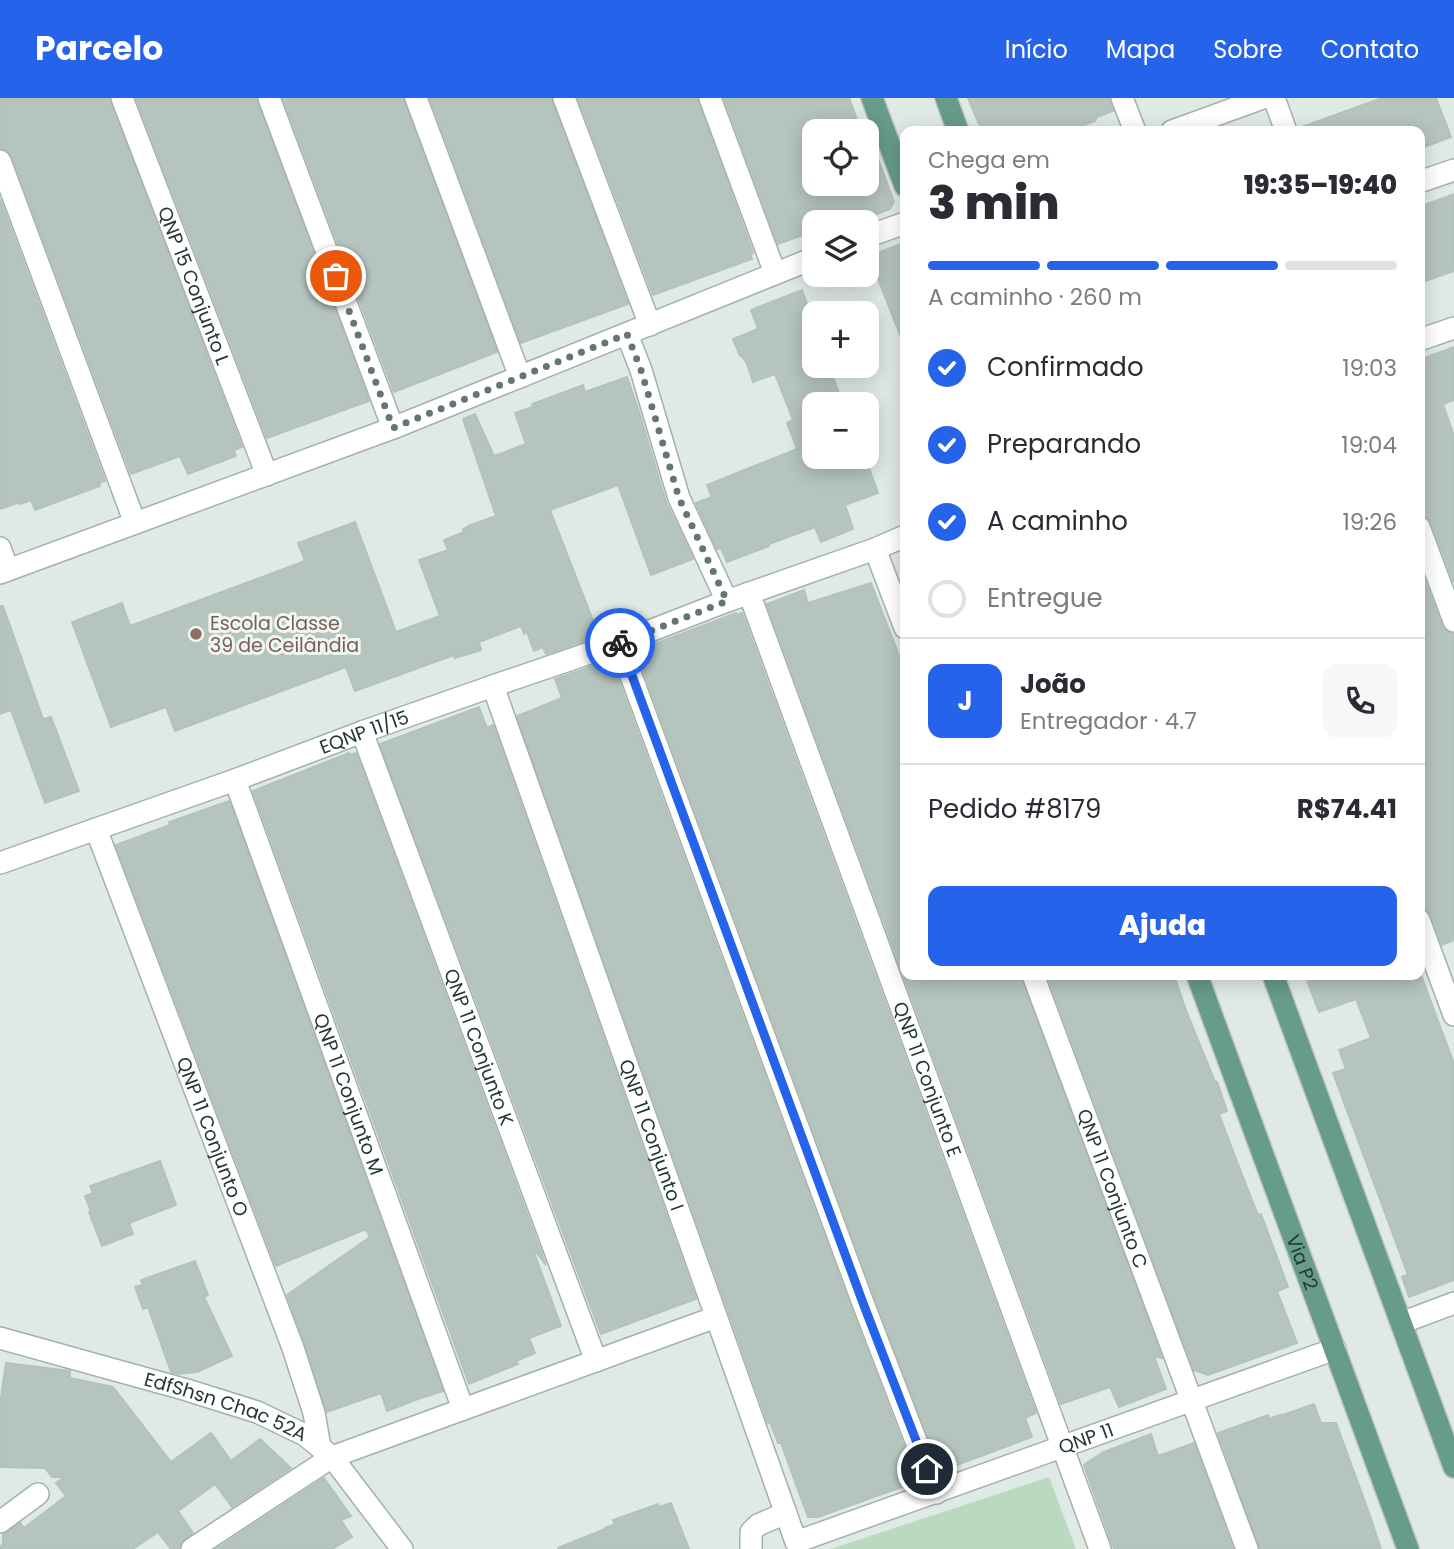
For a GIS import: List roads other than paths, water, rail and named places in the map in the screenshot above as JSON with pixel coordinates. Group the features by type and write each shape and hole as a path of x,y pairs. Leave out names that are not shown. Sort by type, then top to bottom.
{"main road":[{"path":"872,98 900,173"},
{"path":"946,98 956,126"},
{"name":"Via P2","path":"1199,980 1408,1549"},
{"path":"1275,980 1454,1467"}],"street":[{"name":"QNP 15 Conjunto L","path":"122,98 267,475"},
{"path":"269,98 393,428"},
{"path":"416,98 520,377"},
{"path":"564,98 650,325"},
{"path":"710,98 775,273"},
{"path":"1122,98 1133,126"},
{"path":"1192,126 1263,98"},
{"path":"1274,98 1284,126"},
{"path":"0,161 135,523"},
{"path":"1425,180 1454,170"},
{"path":"879,232 900,225"},
{"path":"0,548 4,571 393,428 802,263"},
{"path":"1425,339 1454,328"},
{"path":"627,334 641,370 679,498 727,601"},
{"name":"EQNP 11/15","path":"0,863 619,643 900,538"},
{"path":"1425,543 1454,621"},
{"path":"876,549 900,614"},
{"name":"QNP 11 Conjunto E","path":"749,593 1100,1549"},
{"path":"619,643 936,1493"},
{"name":"QNP 11 Conjunto I","path":"493,686 796,1542 837,1528"},
{"name":"QNP 11 Conjunto K","path":"362,733 596,1361"},
{"name":"QNP 11 Conjunto M","path":"235,780 463,1409"},
{"name":"QNP 11 Conjunto O","path":"96,830 293,1348 326,1452"},
{"path":"1425,936 1454,1015"},
{"name":"QNP 11 Conjunto C","path":"1035,980 1247,1549"},
{"path":"1401,1323 1454,1303"},
{"path":"192,1549 326,1452 463,1409 716,1317"},
{"name":"EdfShsn Chac 52A","path":"0,1338 257,1412 305,1435 326,1452 402,1549"},
{"name":"QNP 11","path":"837,1528 1335,1349"},
{"path":"0,1522 38,1494"},
{"path":"751,1549 751,1532 758,1525 786,1513"}],"place":[{"name":"Escola Classe 39 de Ceilândia","path":"196,634"}]}
